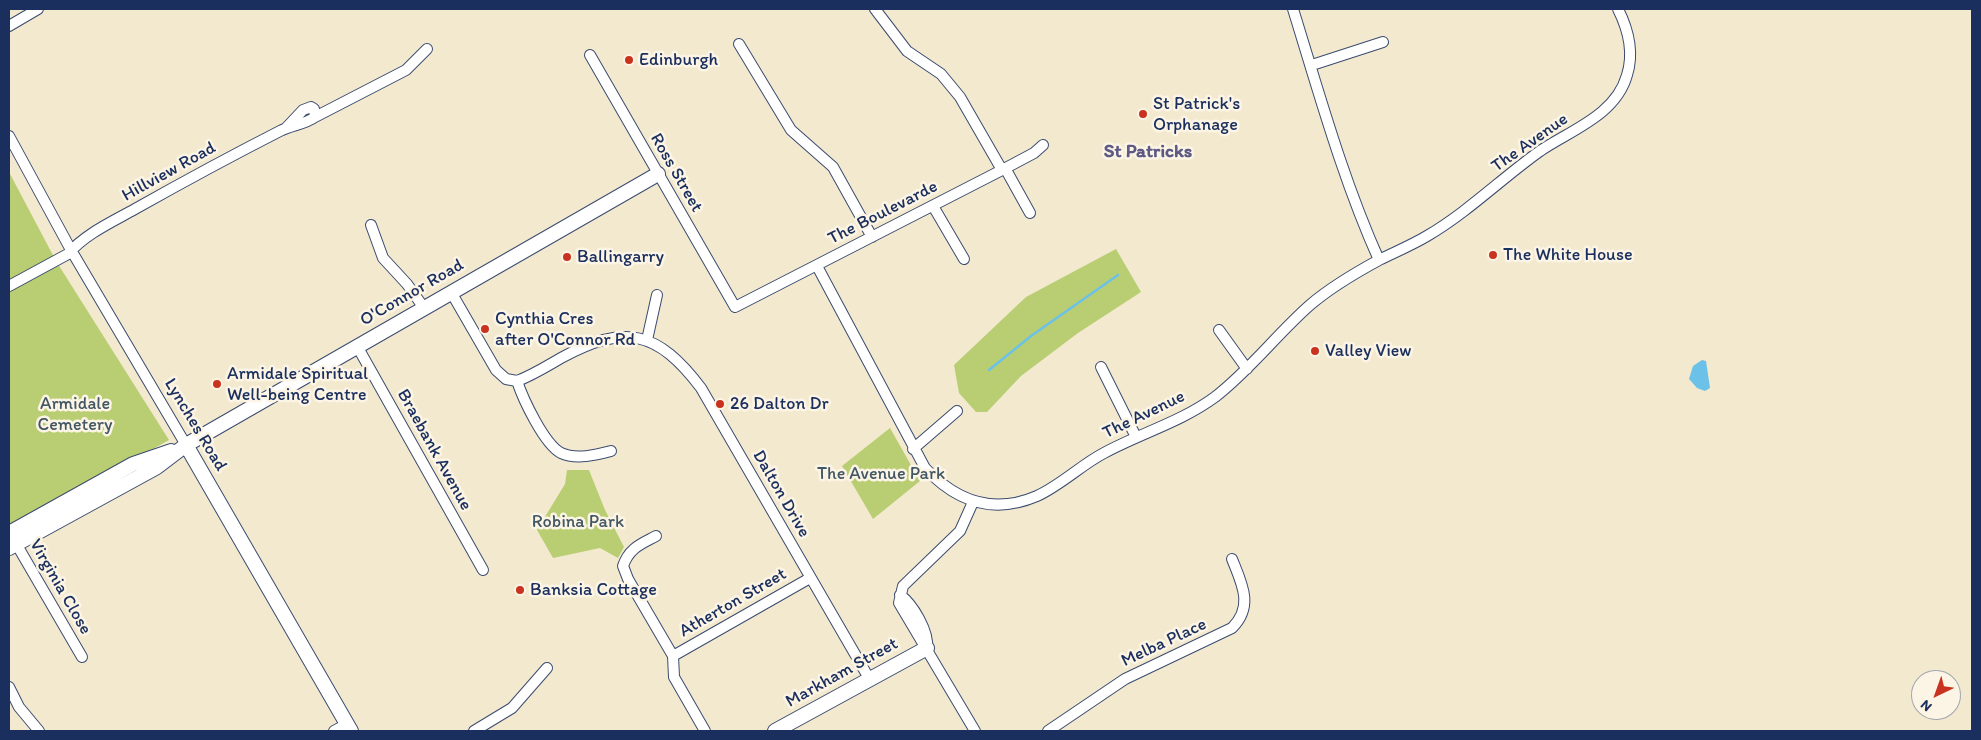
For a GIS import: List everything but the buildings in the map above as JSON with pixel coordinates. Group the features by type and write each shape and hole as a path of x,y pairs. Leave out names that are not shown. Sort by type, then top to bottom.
{"street":[{"path":"9,26 38,9"},
{"path":"875,9 908,51 949,83 960,97 1030,214"},
{"path":"1293,9 1312,65 1338,154 1363,224 1379,260"},
{"name":"The Avenue","path":"817,266 912,449 925,468 938,482 953,493 973,502 1013,502 1037,496 1102,454 1136,437 1178,420 1213,398 1247,369 1311,304 1346,278 1427,236 1467,209 1540,151 1592,120 1614,99 1627,76 1631,50 1618,9"},
{"path":"1312,65 1383,42"},
{"path":"739,44 783,119 802,141 833,167 872,237"},
{"name":"Hillview Road","path":"9,286 68,254 98,230 205,170 286,128 291,120 308,107 314,109 315,118 406,70 427,49"},
{"name":"Ross Street","path":"590,55 736,307"},
{"name":"Lynches Road","path":"9,136 71,250 349,728"},
{"name":"The Boulevarde","path":"736,307 1034,153 1043,145"},
{"name":"O'Connor Road","path":"11,539 157,466 186,446 357,346 658,174"},
{"path":"933,206 964,260"},
{"path":"371,226 383,258 407,284 424,308"},
{"path":"451,292 496,370 506,379 517,381 524,400 550,444 561,453 574,456 611,451"},
{"path":"647,340 657,295"},
{"path":"1219,330 1247,369"},
{"name":"Dalton Drive","path":"517,381 594,341 619,336 647,340 664,348 684,365 701,388 870,680"},
{"name":"Braebank Avenue","path":"357,346 483,570"},
{"path":"1101,367 1136,437"},
{"path":"912,449 957,411"},
{"path":"973,502 960,531 900,593 899,603 975,731"},
{"path":"656,536 634,548 626,555 623,566 628,579 673,656 674,677 705,731"},
{"name":"Virginia Close","path":"11,539 82,657"},
{"name":"Melba Place","path":"1048,731 1131,676 1232,628 1243,614 1245,600 1244,590 1232,559"},
{"name":"Atherton Street","path":"673,656 810,578"},
{"name":"Markham Street","path":"775,731 927,648"},
{"path":"474,731 512,708 547,668"},
{"path":"9,687 19,707 39,731"},
{"path":"334,731 349,728"}],"green space":[{"name":"Armidale Cemetery","path":"9,172 56,261 169,440 9,529"},
{"path":"1116,249 1141,292 1078,333 1021,376 987,412 976,412 959,393 954,365 1026,297"},
{"name":"The Avenue Park","path":"890,428 920,481 873,519 842,466"},
{"name":"Robina Park","path":"567,470 589,470 605,510 624,547 618,558 600,548 553,558 537,530 565,484"}],"water":[{"path":"1702,360 1706,361 1710,388 1705,391 1697,388 1689,379 1693,366"}],"waterway":[{"path":"989,370 1031,336 1118,275"}],"place":[{"name":"Edinburgh","path":"629,60"},
{"name":"St Patrick's Orphanage","path":"1143,114"},
{"name":"The White House","path":"1493,255"},
{"name":"Ballingarry","path":"567,257"},
{"name":"Cynthia Cres after O'Connor Rd","path":"485,329"},
{"name":"Valley View","path":"1315,351"},
{"name":"Armidale Spiritual Well-being Centre","path":"217,384"},
{"name":"26 Dalton Dr","path":"720,404"},
{"name":"Banksia Cottage","path":"520,590"}],"district":[{"name":"St Patricks","path":"1148,152"}]}
